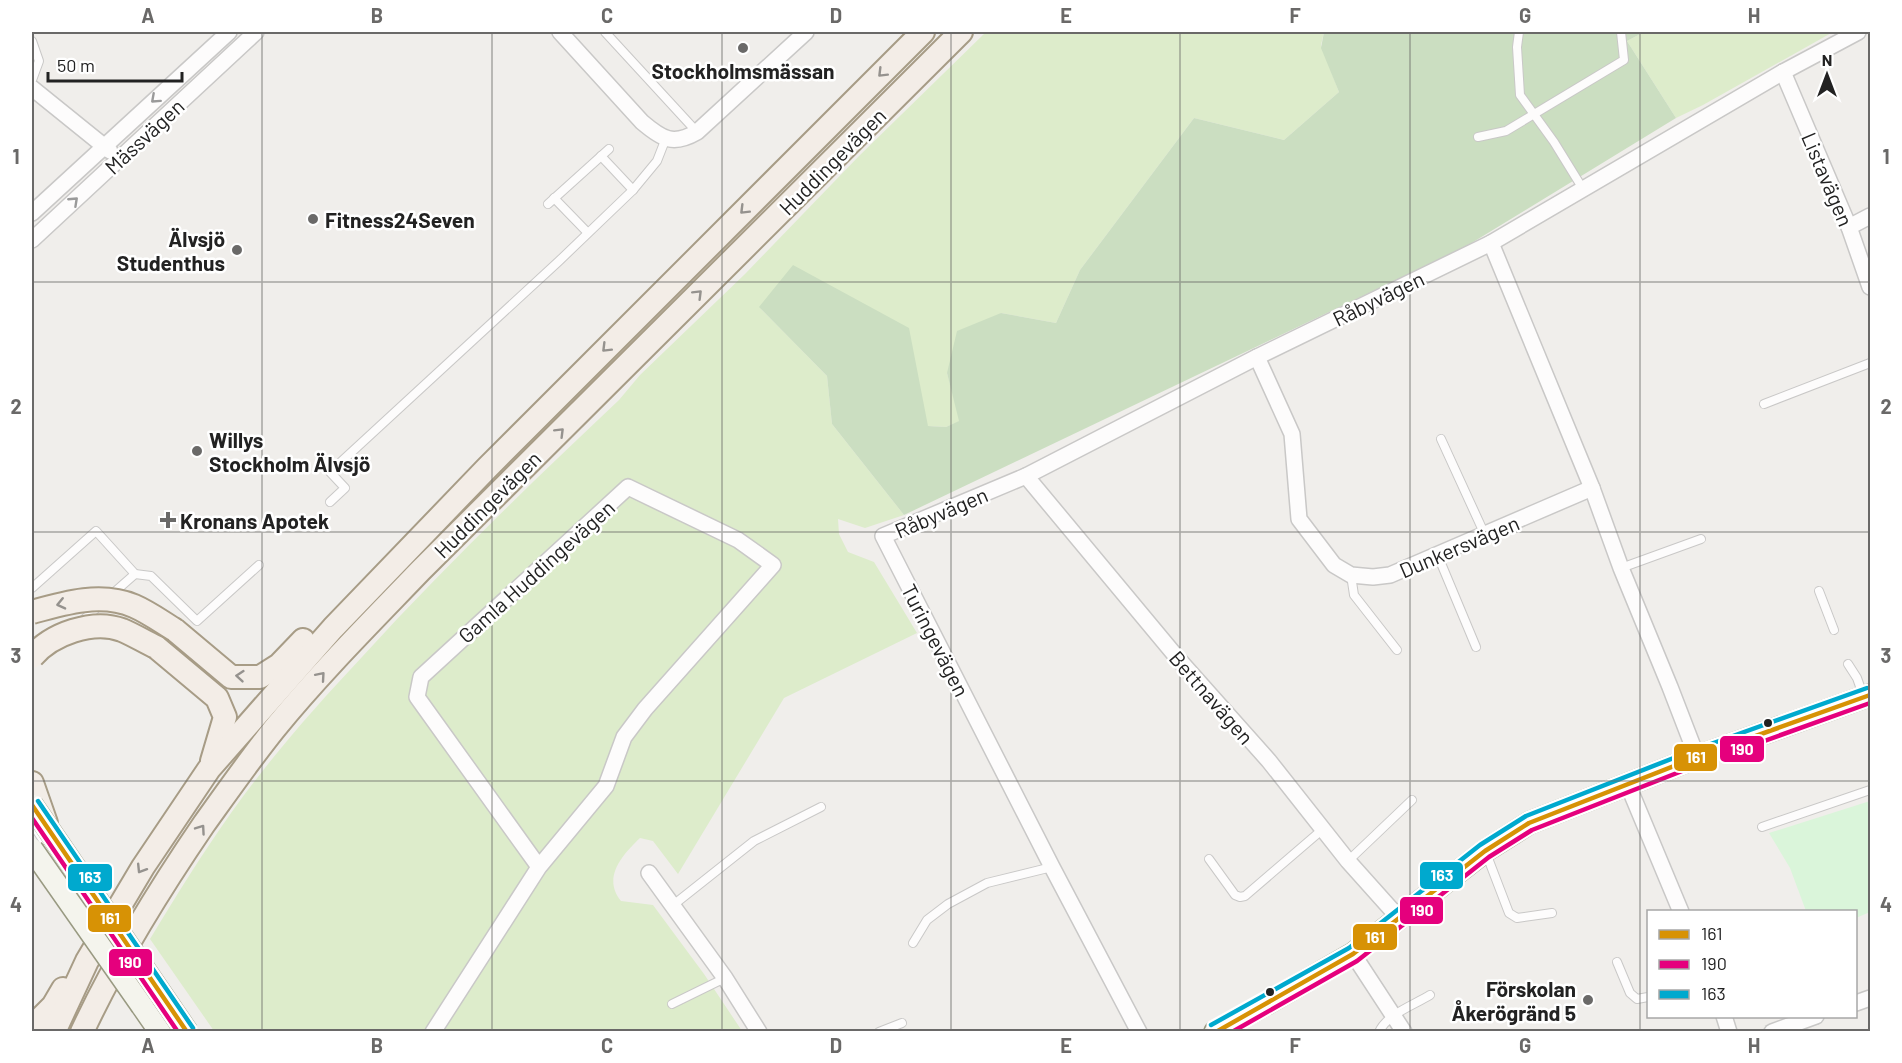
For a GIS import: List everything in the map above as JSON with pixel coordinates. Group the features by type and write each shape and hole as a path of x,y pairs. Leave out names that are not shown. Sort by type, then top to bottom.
{"main road":[{"name":"Huddingevägen","path":"54,1032 87,960 143,867 209,768 333,628 487,468 924,32"},
{"name":"Huddingevägen","path":"82,1032 98,996 167,877 274,729 345,649 429,563 961,32"},
{"path":"32,612 62,603 106,599 133,606 175,630 231,677 260,677 279,665 454,484 487,468"},
{"path":"32,657 53,639 77,629 101,627 121,629 156,647 217,698 225,717 209,768"},
{"path":"32,783 39,836"},
{"path":"32,1027 53,1006 69,980 87,960"}],"street":[{"name":"Mässvägen","path":"32,213 229,32"},
{"name":"Mässvägen","path":"32,240 256,32"},
{"path":"560,32 642,122 654,132 676,141 697,132 806,32"},
{"name":"Råbyvägen","path":"883,536 1026,476 1257,357 1491,243 1783,72 1858,32"},
{"name":"Listavägen","path":"1783,72 1849,227 1870,287"},
{"path":"32,88 119,159"},
{"path":"1849,227 1870,216"},
{"path":"1491,243 1593,488 1621,568 1697,757"},
{"path":"1257,357 1292,434 1299,519 1334,565 1351,575"},
{"name":"Bettnavägen","path":"1026,476 1180,661 1269,761 1348,861 1399,918"},
{"name":"Gamla Huddingevägen","path":"432,1032 539,867 606,786 624,738 645,709 773,565 738,540 628,487 421,677 417,697 539,867"},
{"name":"Dunkersvägen","path":"1351,575 1373,577 1390,575 1593,488"},
{"name":"Turingevägen","path":"883,536 1139,1032"},
{"path":"1215,1032 1353,954 1485,851 1529,823 1697,757 1867,696"},
{"path":"1628,785 1680,910"},
{"path":"32,805 39,836 160,1032"},
{"path":"39,836 187,1032"},
{"path":"649,873 725,978 759,1032"},
{"path":"1353,954 1404,1032"},
{"path":"1772,1032 1810,1023"}],"lane":[{"path":"605,32 697,132"},
{"path":"1519,32 1517,47 1520,95 1554,142 1583,189"},
{"path":"1478,137 1506,131 1624,60 1621,32"},
{"path":"32,41 39,61 32,80"},
{"path":"330,502 345,488 330,472 633,190 657,162 666,138"},
{"path":"587,232 551,201 609,149"},
{"path":"601,156 633,190"},
{"path":"1764,404 1870,363"},
{"path":"1441,439 1485,535"},
{"path":"32,588 96,531 135,574 151,576 197,621 259,565"},
{"path":"1621,568 1701,539"},
{"path":"1438,556 1476,647"},
{"path":"32,665 135,574"},
{"path":"1351,575 1354,595 1397,650"},
{"path":"1819,591 1834,630"},
{"path":"1848,664 1867,696"},
{"path":"1762,827 1870,790"},
{"path":"1348,861 1412,800"},
{"path":"672,906 753,841 821,807"},
{"path":"1209,859 1235,895 1245,896 1323,829"},
{"path":"1485,851 1509,913 1517,918 1552,913"},
{"path":"913,943 927,920 948,904 987,883 1052,867"},
{"path":"1617,962 1630,993 1638,999 1647,997"},
{"path":"672,1004 725,978"},
{"path":"1379,1032 1382,1025 1394,1016 1430,995"},
{"path":"879,1032 902,1023"}],"green space":[{"path":"986,32 1324,32 1321,45 1339,92 1284,140 1194,118 1080,270 1056,323 1001,313 947,373 960,421 946,427 928,426 760,308 827,376 832,424 904,515 865,528 838,519 839,534 848,552 874,562 917,633 784,698 678,874 653,841 640,838 621,859 617,867 613,884 621,901 653,905 704,974 742,1031 214,1031 150,939 210,844 261,772 328,694 456,558 619,400 640,375 745,274 859,156"},
{"path":"1324,32 1644,32 1627,41 1676,118 1465,247 904,515 832,424 827,376 759,307 793,265 909,328 928,426 946,427 959,421 947,373 957,331 1001,313 1056,323 1080,270 1194,118 1284,140 1339,92 1321,48"},
{"path":"1644,32 1833,32 1676,118 1627,41"},
{"path":"1870,801 1870,912 1857,918 1857,910 1806,910 1790,868 1769,833"}],"transit line":[{"name":"163","path":"1211,1025 1349,948 1480,845 1526,816 1694,750 1867,688"},
{"name":"161","path":"1216,1032 1353,954 1485,851 1529,823 1697,757 1870,695"},
{"name":"190","path":"1232,1032 1357,961 1489,857 1532,830 1700,764 1870,703"},
{"name":"163","path":"38,801 193,1028"},
{"name":"161","path":"32,805 187,1032"},
{"name":"190","path":"32,818 178,1032"}],"place":[{"name":"Stockholmsmässan","path":"743,48"},
{"name":"Fitness24Seven","path":"313,219"},
{"name":"Älvsjö Studenthus","path":"237,250"},
{"name":"Willys Stockholm Älvsjö","path":"197,451"},
{"name":"Kronans Apotek","path":"168,520"},
{"name":"Förskolan Åkerögränd 5","path":"1588,1000"}]}
